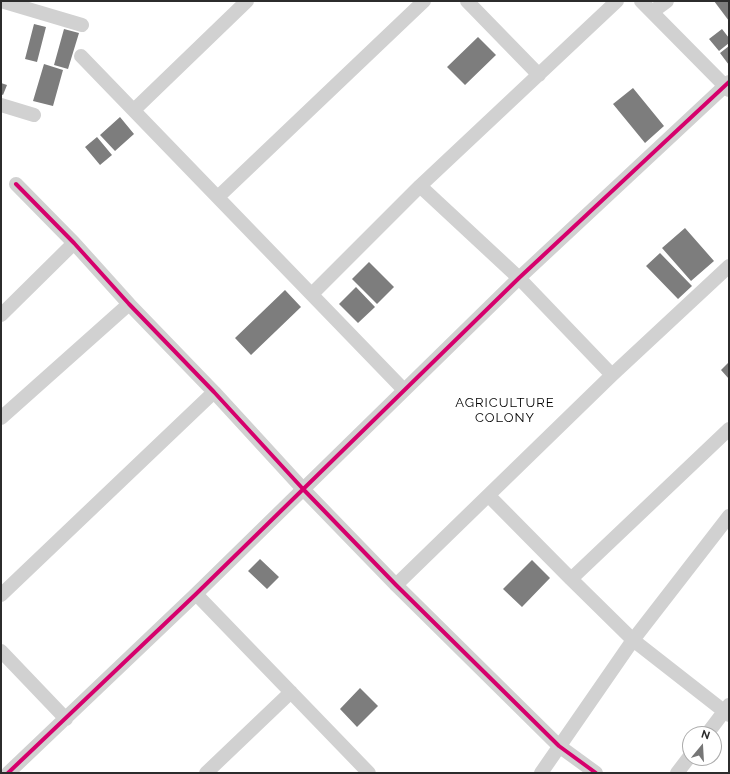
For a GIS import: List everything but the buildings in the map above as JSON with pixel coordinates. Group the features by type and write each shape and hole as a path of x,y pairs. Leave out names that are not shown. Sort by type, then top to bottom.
{"street":[{"path":"1,1 82,25"},
{"path":"134,110 247,1"},
{"path":"218,197 424,1"},
{"path":"467,1 540,75"},
{"path":"312,294 420,186 540,75 617,1"},
{"path":"8,773 196,594 518,278 728,86 641,1"},
{"path":"652,12 667,1"},
{"path":"81,56 404,390"},
{"path":"1,105 34,114"},
{"path":"16,184 74,243 303,489 396,585 559,746 596,773"},
{"path":"420,186 518,278 612,375"},
{"path":"1,315 74,243"},
{"path":"396,585 612,375 727,272"},
{"path":"1,418 130,304"},
{"path":"1,595 214,392"},
{"path":"571,579 729,429"},
{"path":"489,496 633,640 727,711 714,726"},
{"path":"541,773 633,640 729,516"},
{"path":"196,594 369,773"},
{"path":"1,651 66,719"},
{"path":"206,773 291,692"}],"cycle path":[{"path":"8,773 196,594 519,278 729,82"},
{"path":"16,184 74,243 129,304 214,392 303,489 396,585 559,746 596,773"}],"district":[{"name":"AGRICULTURE COLONY","path":"505,410"}]}
